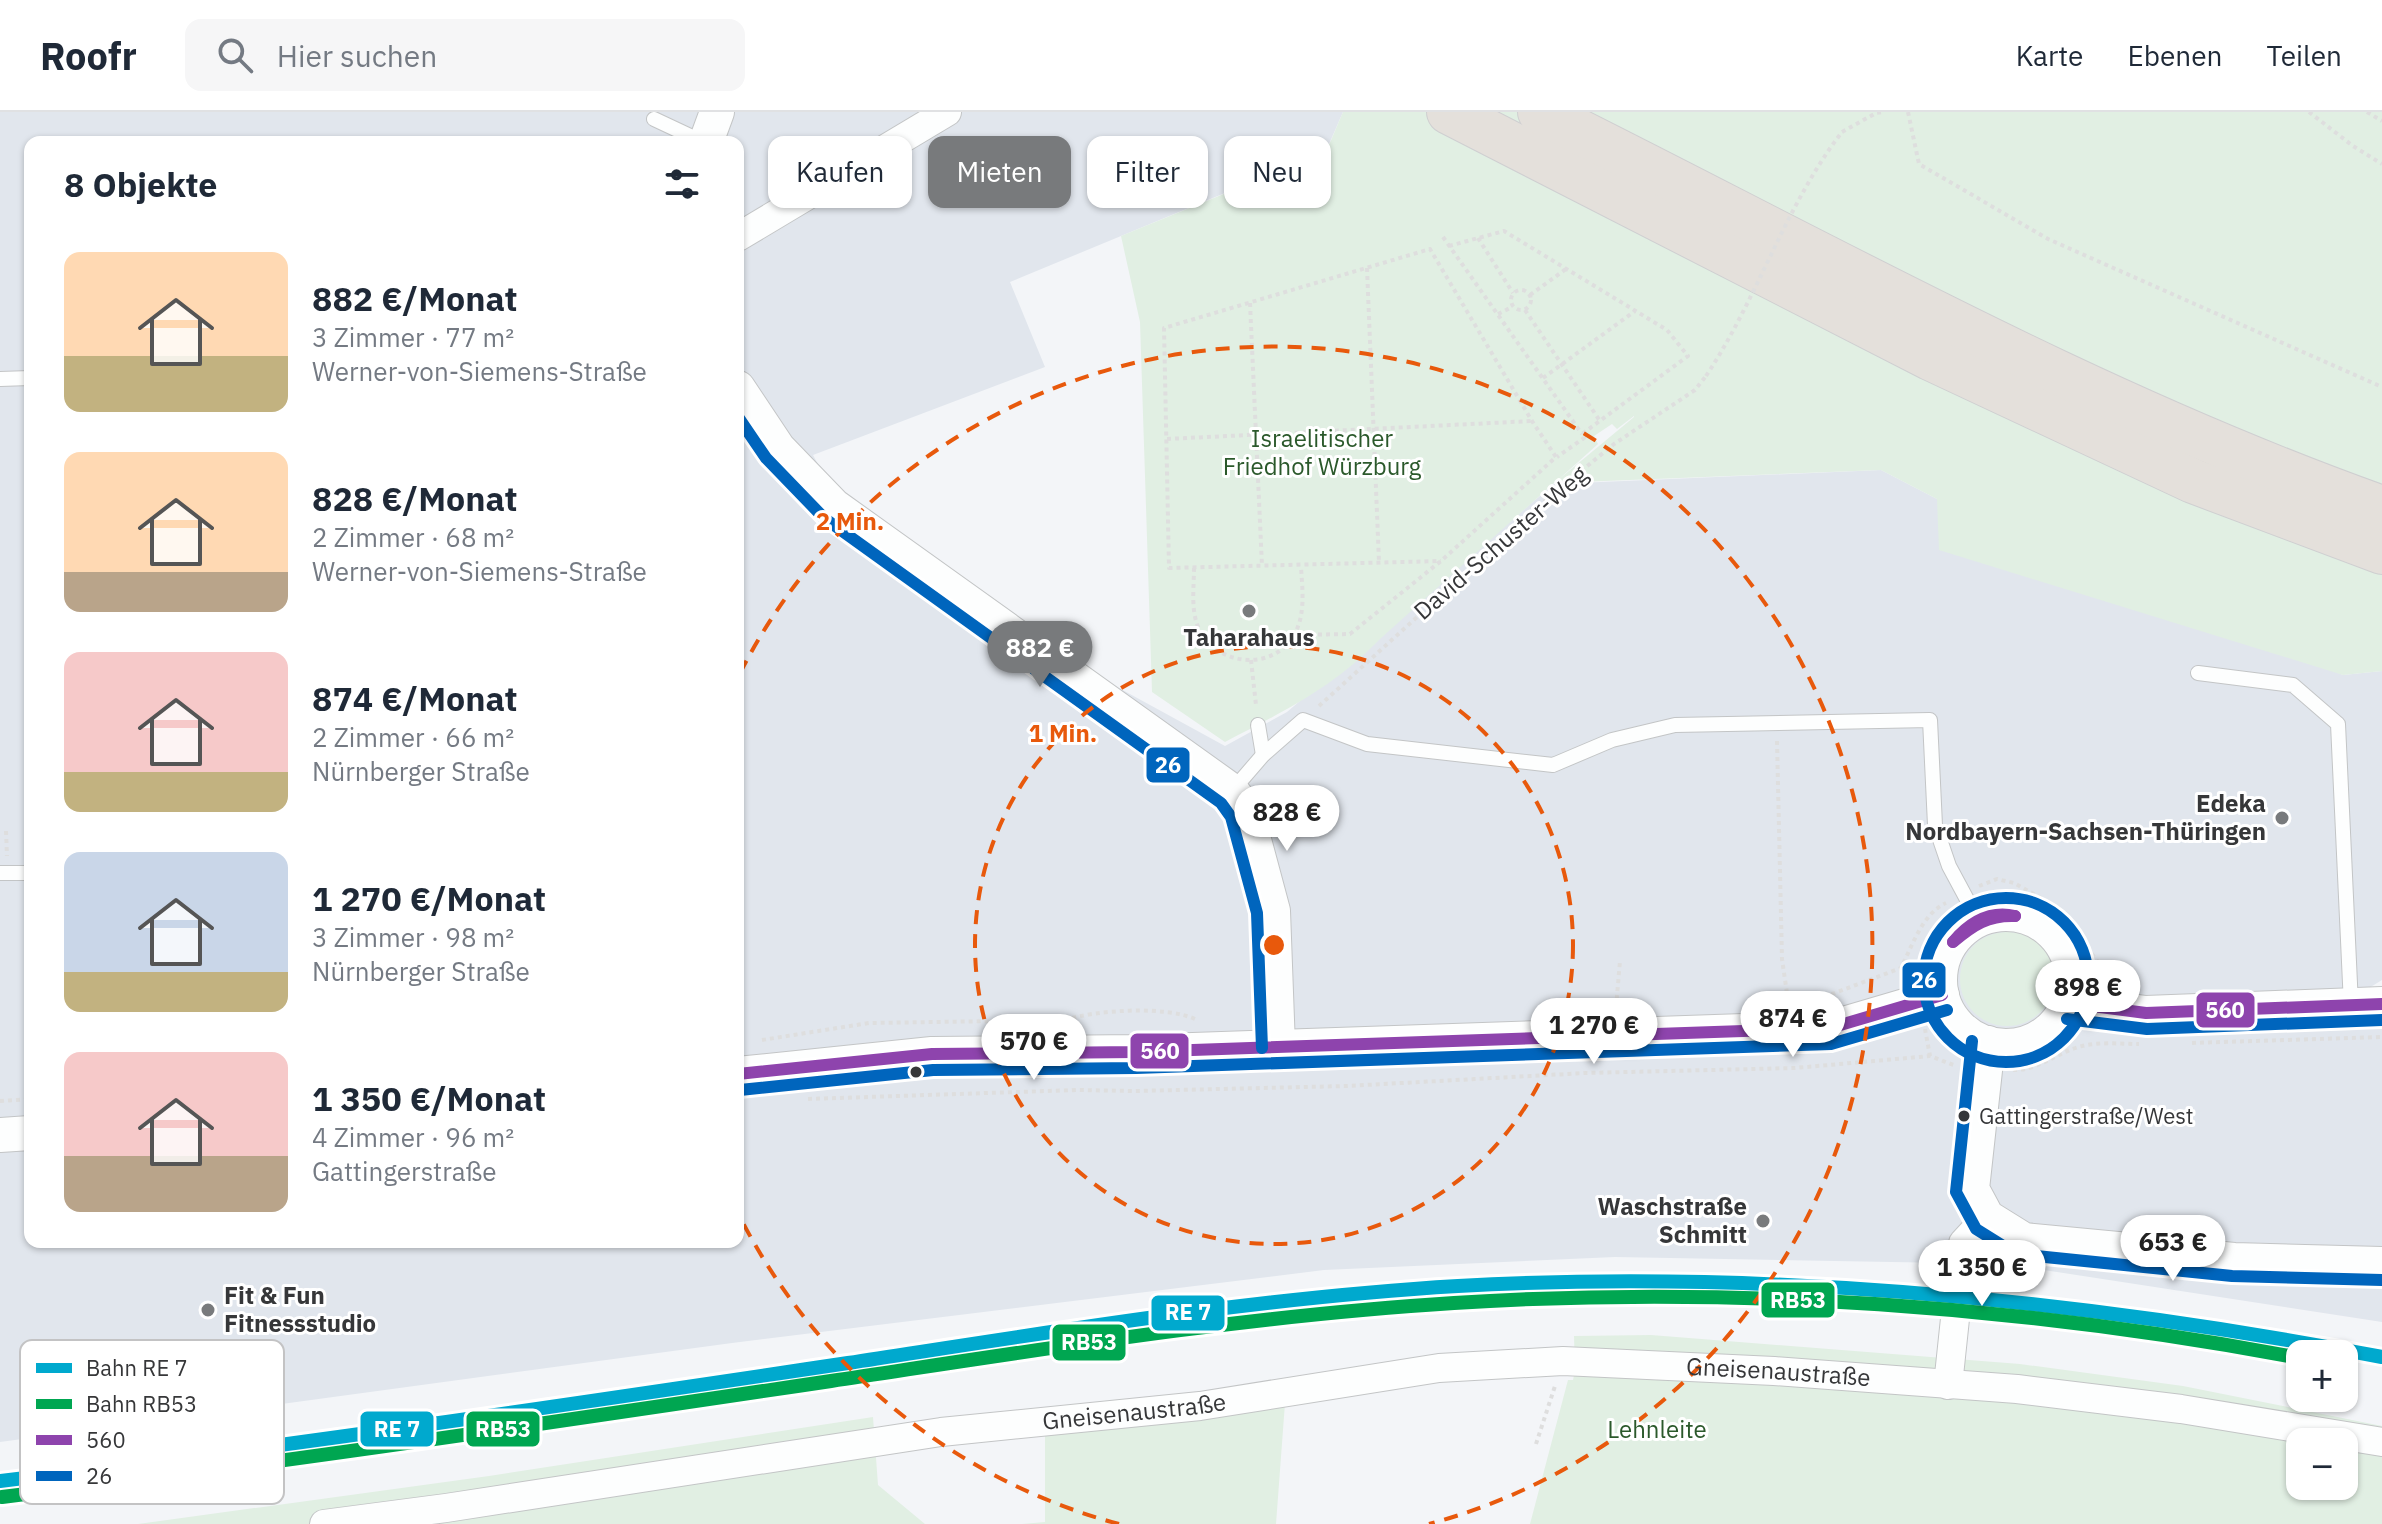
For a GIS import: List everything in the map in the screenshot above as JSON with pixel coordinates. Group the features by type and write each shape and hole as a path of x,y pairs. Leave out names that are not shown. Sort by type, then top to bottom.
{"highway":[{"path":"1540,112 1731,206 1993,343 2206,439 2382,508"},
{"path":"1467,121 1944,365 2193,481 2382,552"}],"street":[{"path":"707,136 717,112"},
{"path":"744,233 947,112"},
{"path":"744,397 778,448 834,506 1232,791 1246,810 1273,911 1278,1047"},
{"path":"1999,914 2022,916 2042,924 2059,939 2070,959 2073,981 2069,1003 2059,1021 2045,1034 2007,1046 1988,1043 1969,1035 1954,1020 1942,995 1942,964 1949,946 1962,931 1978,920 1999,914"},
{"path":"744,1073 932,1054 1278,1047 1830,1028 1942,995"},
{"path":"2069,1003 2146,1013 2366,1005"},
{"path":"1988,1043 1972,1189 1987,1217 2024,1240 2234,1260 2382,1264"},
{"path":"0,1135 24,1133"},
{"path":"1948,1385 1963,1243 1987,1217"},
{"name":"Gneisenaustraße","path":"324,1524 941,1432 1200,1406 1439,1368 1563,1361 1774,1371 2017,1389 2181,1409 2382,1442"}],"lane":[{"path":"654,119 692,136"},
{"path":"0,379 24,378"},
{"path":"2198,673 2293,685 2338,724 2366,1005"},
{"path":"1232,791 1263,755 1303,720 1367,744 1553,765 1612,740 1675,725 1930,720 1935,825 1949,866 1978,920"},
{"path":"1258,725 1263,755"},
{"path":"0,873 24,873"}],"path":[{"name":"David-Schuster-Weg","path":"1303,720 1546,500 1614,444 1695,390 1727,344 1818,163 1842,132 1883,112"},
{"path":"1908,112 1919,164 1970,194 2048,239 2382,387"},
{"path":"2309,112 2382,164"},
{"path":"2367,112 2382,121"},
{"path":"1449,246 1504,231 1667,330 1688,356 1582,434"},
{"path":"1294,635 1350,634 1441,561 1556,457 1584,438 1443,237"},
{"path":"1478,238 1513,293"},
{"path":"1441,561 1169,568 1164,328 1430,249 1556,457"},
{"path":"1367,268 1379,562"},
{"path":"1530,295 1566,269"},
{"path":"1522,290 1530,295 1530,305 1525,310 1512,307 1510,300 1513,293 1522,290"},
{"path":"1250,303 1262,566"},
{"path":"1498,314 1512,307"},
{"path":"1525,310 1600,421"},
{"path":"1543,378 1636,311"},
{"path":"1167,439 1532,421"},
{"path":"1194,568 1197,624 1208,643 1226,656 1251,660 1264,659 1282,649 1294,635 1300,620 1301,566"},
{"path":"1251,660 1258,725"},
{"path":"1776,722 1782,959 1788,1003"},
{"path":"6,831 7,856"},
{"path":"1986,882 1997,879 2014,883 2057,907 2112,980"},
{"path":"1901,968 1936,907"},
{"path":"1616,1009 1620,961"},
{"path":"1076,1016 1093,1011 1182,1013 1192,1018"},
{"path":"2186,1043 2382,1037"},
{"path":"2087,1045 2141,1044"},
{"path":"802,1099 1077,1090 1347,1086 1585,1073 1795,1068 1930,1056"},
{"path":"0,1101 24,1099"},
{"path":"1536,1444 1563,1361"}],"shaded area":[{"path":"0,112 1343,112 1331,140 1331,136 1224,136 1224,193 1208,200 1208,136 1087,136 1087,208 1189,208 1010,282 1045,367 813,455 863,548 1225,746 1287,712 1554,484 1881,470 1937,499 2343,675 2382,671 2382,980 2338,1007 2382,1026 2382,1322 2005,1264 1615,1257 1324,1270 732,1343 284,1404 284,1340 20,1340 20,1439 0,1442"}],"green space":[{"name":"Israelitischer Friedhof Würzburg","path":"1343,112 2382,112 2382,671 2343,675 1939,550 1937,499 1881,470 1554,483 1344,671 1307,697 1225,742 1152,692 1140,322 1121,236 1189,208 1208,208 1208,200 1224,194 1224,208 1331,208 1331,140","holes":["1634,416 1558,480 1598,444 1594,436 1612,424 1617,429"]},
{"path":"2007,932 2025,936 2040,946 2050,961 2054,979 2050,997 2040,1012 2025,1022 2007,1026 1989,1022 1974,1012 1964,997 1960,979 1964,961 1974,946 1989,936"},
{"name":"Lehnleite","path":"1651,1335 2020,1364 2183,1386 2286,1407 2286,1412 2312,1412 2382,1426 2382,1524 1530,1524 1568,1380 1573,1380 1574,1336"},
{"path":"1285,1403 1276,1524 1022,1524 1045,1522 1045,1430"},
{"path":"873,1417 878,1485 925,1524 138,1524 489,1476"}],"transit line":[{"name":"26","path":"744,426 766,458 824,518 1221,803 1231,817 1257,913 1262,1048"},
{"name":"26","path":"2006,898 2037,905 2064,922 2081,949 2088,980 2081,1011 2064,1038 2037,1055 2006,1062 1975,1055 1948,1038 1931,1011 1924,980 1931,949 1948,922 1975,905 2006,898"},
{"name":"560","path":"1953,942 1980,920 1997,915 2015,916"},
{"name":"560","path":"1953,942 1981,922 2015,916"},
{"name":"560","path":"744,1073 932,1054 1135,1052 1830,1028 1942,995"},
{"name":"560","path":"2069,1003 2146,1013 2382,1004"},
{"name":"26","path":"744,1090 933,1070 1136,1068 1831,1044 1947,1010"},
{"name":"26","path":"2067,1019 2147,1029 2382,1020"},
{"name":"26","path":"1972,1041 1956,1192 1976,1229 2016,1254 2232,1276 2382,1280"},
{"path":"284,1444 1153,1317 1382,1291 1458,1286 1691,1282 1922,1293 2153,1319 2382,1357"},
{"path":"0,1481 20,1478"}],"rail line":[{"name":"RB53","path":"284,1460 1142,1335 1298,1316 1454,1303 1666,1297 1879,1304 2091,1325 2286,1356"},
{"name":"RB53","path":"2,1497 20,1495"}],"place":[{"name":"Taharahaus","path":"1249,611"},
{"name":"Edeka Nordbayern-Sachsen-Thüringen","path":"2282,818"},
{"name":"Gattingerstraße/West","path":"1964,1116"},
{"name":"Waschstraße Schmitt","path":"1763,1221"},
{"name":"Fit & Fun Fitnessstudio","path":"208,1310"}]}
